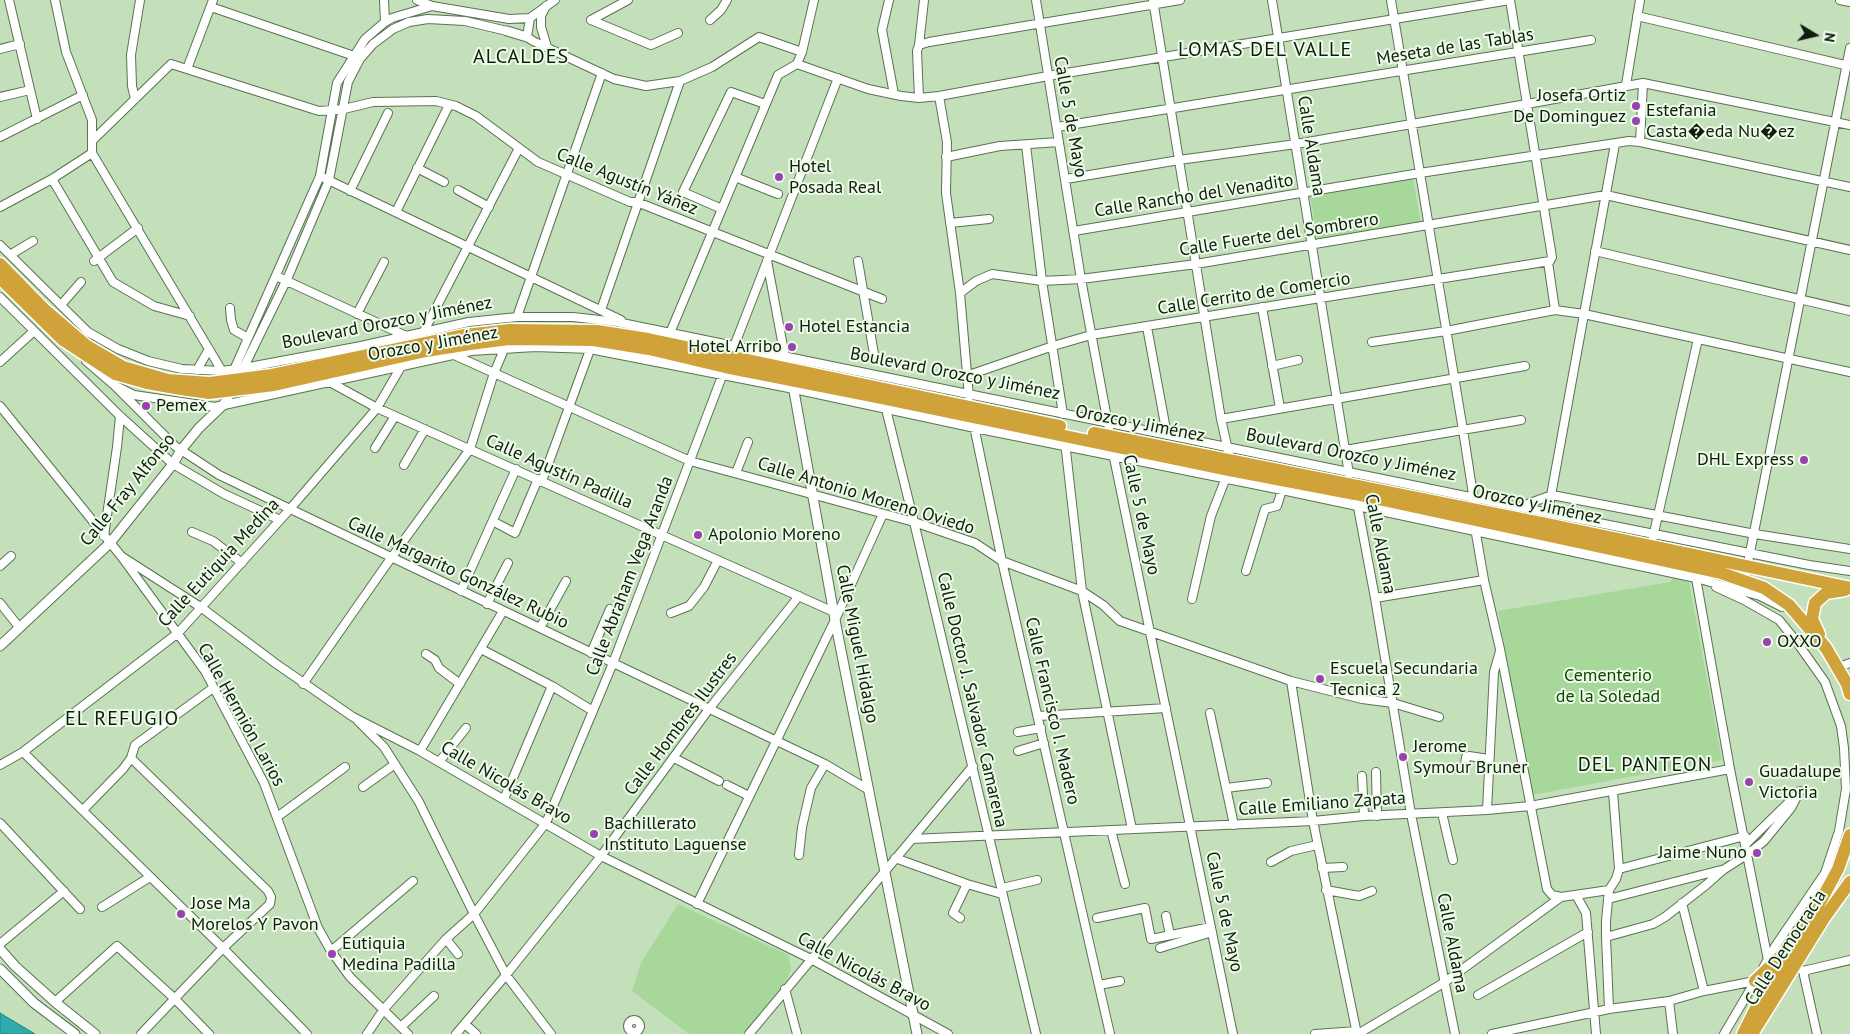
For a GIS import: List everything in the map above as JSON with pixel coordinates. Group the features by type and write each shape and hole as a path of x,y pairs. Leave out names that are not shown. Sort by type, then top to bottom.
{"highway":[{"name":"Orozco y Jiménez","path":"0,264 44,309 87,346 123,367 168,380 210,383 232,378 274,385 424,342 510,330 597,330 648,338 728,361"},
{"name":"Orozco y Jiménez","path":"0,278 63,340 115,374 147,383 209,393 232,378"},
{"name":"Orozco y Jiménez","path":"424,342 591,344 649,349 728,361 972,411 1112,446"},
{"name":"Orozco y Jiménez","path":"972,411 1064,441 1112,446 1228,464 1355,495 1721,573 1743,590"},
{"name":"Orozco y Jiménez","path":"1474,521 1651,546 1747,567"},
{"path":"1747,567 1850,589"},
{"path":"1743,590 1764,588 1788,605 1826,648"},
{"path":"1850,589 1826,593 1814,603 1812,619 1850,694"},
{"path":"1769,989 1799,969 1810,921 1838,869 1850,835"},
{"name":"Calle Democracia","path":"1752,1034 1799,969 1824,918 1850,882"},
{"name":"Calle Democracia","path":"1743,1034 1810,921"},
{"path":"1755,981 1800,937"}],"street":[{"path":"0,3 10,0 36,119"},
{"path":"55,0 66,52 92,120 92,153 209,349 232,378"},
{"path":"135,99 132,86 131,55 140,0"},
{"path":"384,0 385,22"},
{"path":"417,0 432,6 509,19 530,18"},
{"path":"527,37 530,18 546,2 556,0"},
{"path":"628,0 591,20 651,44 678,33"},
{"path":"710,20 721,10 726,0"},
{"path":"670,333 778,75 797,64 802,52 814,0"},
{"path":"889,0 882,30 894,94"},
{"path":"919,98 917,51 924,0"},
{"name":"Calle 5 de Mayo","path":"1036,0 1081,279 1112,446 1234,1034"},
{"path":"919,45 1153,2 1180,0"},
{"name":"Calle Aldama","path":"1272,0 1348,472 1355,495 1375,598 1411,814 1455,1034"},
{"path":"1391,0 1455,380 1484,580 1500,649 1547,889 1552,895 1561,897 1609,890"},
{"path":"797,64 868,89 919,98 1510,0 1552,257 1549,262 1555,310"},
{"path":"1626,85 1640,0"},
{"path":"1840,0 1850,2"},
{"path":"546,2 541,16 543,37 547,47"},
{"path":"1153,2 1228,464 1211,516 1192,599"},
{"path":"187,69 212,3 357,57"},
{"path":"232,378 320,176 337,110 364,39 392,18 432,6"},
{"path":"1637,16 1848,65"},
{"path":"357,57 393,29 409,22 428,19 466,21 508,31 527,37 614,79 646,86 680,81 712,67 759,37 802,52"},
{"name":"Meseta de las Tablas","path":"1057,127 1591,40"},
{"path":"0,50 20,44"},
{"path":"1724,1034 1776,945 1824,873 1839,831 1846,788 1841,726 1825,682 1796,641 1778,620 1743,590 1787,359 1850,48"},
{"path":"92,141 171,64 319,111 337,110"},
{"path":"516,317 602,72"},
{"name":"Calle Abraham Vega Aranda","path":"367,1034 384,1009 446,939 474,914 546,823 613,664 838,78"},
{"path":"600,310 680,81"},
{"path":"1640,142 1643,83"},
{"path":"1066,180 1179,160 1296,144 1643,83 1850,125"},
{"path":"0,97 30,90"},
{"path":"722,208 683,192 732,92 765,104"},
{"path":"0,137 83,96"},
{"name":"Calle Francisco I. Madero","path":"939,96 947,142 946,193 960,293 966,376 972,411 1002,561 1039,716 1110,1034"},
{"name":"Calle Agustín Yáñez","path":"337,110 373,102 436,101 449,105 476,116 538,162 630,202 637,202 713,232 768,258 862,290 882,299"},
{"path":"396,212 449,105"},
{"path":"232,378 286,281 329,180 337,110"},
{"path":"350,191 388,113"},
{"path":"946,157 1000,146 1059,142"},
{"name":"Calle Rancho del Venadito","path":"1074,231 1420,173 1615,144 1640,142 1850,187"},
{"path":"1548,512 1615,144"},
{"path":"1026,145 1042,281 1063,414"},
{"path":"424,342 468,247 519,148"},
{"path":"0,207 52,179 92,153"},
{"path":"418,168 444,182"},
{"path":"320,176 631,325"},
{"path":"735,177 778,194"},
{"path":"52,179 96,260 113,282 154,306 190,316"},
{"path":"458,190 489,207"},
{"path":"1606,195 1850,250"},
{"name":"Calle Fuerte del Sombrero","path":"960,293 976,281 992,274 1042,281 1081,279 1196,264 1606,195"},
{"path":"950,223 989,219"},
{"path":"96,260 138,228"},
{"path":"10,255 33,241"},
{"name":"Boulevard Orozco y Jiménez","path":"0,245 88,332 118,349 148,361 232,378 406,336 424,342 469,322 516,317 573,317 631,325 670,333 728,361 972,411 1063,414 1167,435 1228,464 1348,472 1809,565 1850,571"},
{"path":"1595,252 1850,311"},
{"name":"Calle Miguel Hidalgo","path":"768,258 834,616 917,1034"},
{"path":"858,261 874,354"},
{"path":"357,314 384,262"},
{"name":"Calle Cerrito de Comercio","path":"966,376 1091,335 1549,262"},
{"path":"276,276 406,336"},
{"path":"61,305 81,282"},
{"path":"0,296 120,416 173,464 224,494 280,520"},
{"path":"1262,307 1280,408"},
{"path":"230,308 230,320 234,330 248,338"},
{"path":"1372,342 1446,331 1555,310 1584,314 1850,372"},
{"path":"1147,327 1167,435"},
{"path":"0,362 34,331"},
{"name":"Calle Margarito González Rubio","path":"63,340 181,450 220,475 825,764 869,790"},
{"path":"1651,546 1698,340"},
{"path":"304,684 470,449 494,373 507,344"},
{"name":"Orozco y Jiménez","path":"218,408 328,381 507,344"},
{"path":"498,524 515,533 540,480 569,407 591,344"},
{"path":"197,370 209,349"},
{"name":"Calle Antonio Moreno Oviedo","path":"454,355 690,461 914,522 975,543 1002,561 1082,591 1103,605 1120,621 1291,681 1362,699 1393,703 1438,717"},
{"path":"1272,366 1298,360"},
{"name":"Calle Eutiquia Medina","path":"0,765 23,752 178,633 290,509 376,408 402,366"},
{"path":"1221,419 1336,398 1455,380 1526,366"},
{"name":"Calle Fray Alfonso","path":"0,646 107,539 173,464 181,450 218,408 232,378"},
{"name":"Calle Agustín Padilla","path":"328,381 376,408 799,596 834,616"},
{"path":"114,386 134,395 218,408"},
{"name":"Calle Doctor J. Salvador Camarena","path":"880,392 914,522 1036,1034"},
{"path":"0,406 107,539"},
{"path":"107,539 120,416"},
{"path":"375,448 395,416"},
{"path":"1345,450 1521,420"},
{"path":"404,465 426,429"},
{"path":"1064,441 1082,591 1132,829"},
{"path":"736,472 748,442"},
{"name":"Orozco y Jiménez","path":"1228,464 1282,490 1355,495"},
{"path":"462,591 516,469"},
{"path":"1246,571 1265,509 1277,506 1282,490"},
{"path":"1519,507 1552,494 1754,534 1850,549"},
{"path":"698,904 883,514"},
{"name":"Orozco y Jiménez","path":"1474,521 1743,590"},
{"path":"192,532 212,541 242,563"},
{"name":"Calle Hermión Larios","path":"107,539 205,672 264,783 318,928 331,951 350,977 408,1034"},
{"path":"0,566 11,556"},
{"name":"Calle Nicolás Bravo","path":"121,556 202,608 304,684 353,717 420,750 601,856 811,959 948,1034"},
{"path":"671,613 688,606 704,587 718,560"},
{"path":"487,604 508,563"},
{"path":"1696,578 1730,769 1746,840 1768,960"},
{"path":"1375,598 1484,580"},
{"path":"540,628 566,581"},
{"name":"Calle Hombres Ilustres","path":"456,1034 506,975 601,856 710,709 799,596"},
{"path":"0,603 19,627"},
{"path":"591,653 610,609"},
{"path":"420,750 503,611"},
{"path":"481,649 552,686 593,711"},
{"path":"1487,810 1494,672 1500,649"},
{"path":"426,654 435,660 439,668 460,684"},
{"path":"1837,668 1850,663"},
{"path":"1291,681 1317,845 1357,1033"},
{"path":"504,798 552,686"},
{"path":"83,810 123,769 131,758 135,745 213,688"},
{"path":"1039,716 1166,708"},
{"path":"1210,713 1234,825"},
{"path":"353,717 384,747 420,802 474,914 506,975 551,1034"},
{"path":"439,762 466,728"},
{"path":"1018,732 1041,728"},
{"path":"384,747 390,735"},
{"path":"1018,750 1044,743"},
{"path":"23,752 223,948 307,1034"},
{"path":"1465,765 1466,757 1469,756 1489,758"},
{"path":"131,758 268,891 271,897 270,904 223,948 141,1034"},
{"path":"674,758 749,796"},
{"path":"363,787 395,764"},
{"path":"799,855 802,827 811,788 825,764"},
{"path":"749,1034 884,870 973,766"},
{"path":"277,817 345,767"},
{"name":"Calle Emiliano Zapata","path":"912,839 1234,825 1487,810 1530,806 1613,792 1730,769"},
{"path":"1376,772 1377,816"},
{"path":"1362,776 1364,816"},
{"path":"1226,788 1267,783"},
{"path":"1606,937 1653,924 1682,904 1723,870 1764,841 1790,808 1802,789 1746,840 1619,869"},
{"path":"1609,1009 1606,937 1608,899 1609,890 1616,879 1619,869 1613,792"},
{"path":"1442,813 1453,860"},
{"path":"0,822 80,909"},
{"path":"1111,830 1125,884"},
{"path":"1271,862 1291,851 1317,845"},
{"path":"895,858 967,884 1002,891 1037,880"},
{"path":"1322,868 1343,867"},
{"path":"1608,899 1723,870"},
{"path":"102,907 150,877"},
{"path":"331,951 413,881"},
{"path":"960,918 953,913 967,884"},
{"path":"1326,890 1359,896 1372,891"},
{"path":"0,944 64,891"},
{"path":"1576,895 1586,913 1596,1034"},
{"path":"1315,1034 1357,1033 1445,982 1561,897"},
{"path":"1682,904 1704,991"},
{"path":"1097,918 1145,908 1151,939 1212,930"},
{"path":"1166,916 1170,935"},
{"path":"1160,948 1212,930"},
{"path":"1478,995 1588,932"},
{"path":"446,939 458,954"},
{"path":"55,1002 117,946 209,1034"},
{"path":"0,949 15,966 55,1002 95,1034"},
{"path":"1817,1034 1799,969 1850,960"},
{"path":"0,969 34,1003 75,1034"},
{"path":"1099,985 1120,981"},
{"path":"1492,1034 1609,1009 1669,1001 1704,991 1755,981"},
{"path":"785,989 797,1034"},
{"path":"401,1027 434,996"},
{"path":"1669,1001 1673,1034"},
{"path":"465,1024 476,1034"}],"green space":[{"path":"1413,178 1421,224 1318,242 1310,196"},
{"name":"Cementerio de la Soledad","path":"1673,577 1689,582 1722,760 1532,795 1498,611 1670,582"},
{"path":"678,904 788,955 791,969 787,980 743,1034 689,1034 632,991 641,963"}],"water":[{"path":"0,1013 35,1034 0,1034"}],"place":[{"name":"Josefa Ortiz De Dominguez","path":"1636,106"},
{"name":"Estefania Casta�eda Nu�ez","path":"1636,121"},
{"name":"Hotel Posada Real","path":"779,177"},
{"name":"Hotel Estancia","path":"789,327"},
{"name":"Hotel Arribo","path":"792,347"},
{"name":"Pemex","path":"146,406"},
{"name":"DHL Express","path":"1804,460"},
{"name":"Apolonio Moreno","path":"698,535"},
{"name":"OXXO","path":"1767,642"},
{"name":"Escuela Secundaria Tecnica 2","path":"1320,679"},
{"name":"Jerome Symour Bruner","path":"1403,757"},
{"name":"Guadalupe Victoria","path":"1749,782"},
{"name":"Bachillerato Instituto Laguense","path":"594,834"},
{"name":"Jaime Nuno","path":"1757,853"},
{"name":"Jose Ma Morelos Y Pavon","path":"181,914"},
{"name":"Eutiquia Medina Padilla","path":"332,954"}],"district":[{"name":"LOMAS DEL VALLE","path":"1265,50"},
{"name":"ALCALDES","path":"521,57"},
{"name":"EL REFUGIO","path":"122,719"},
{"name":"DEL PANTEON","path":"1645,765"}]}
